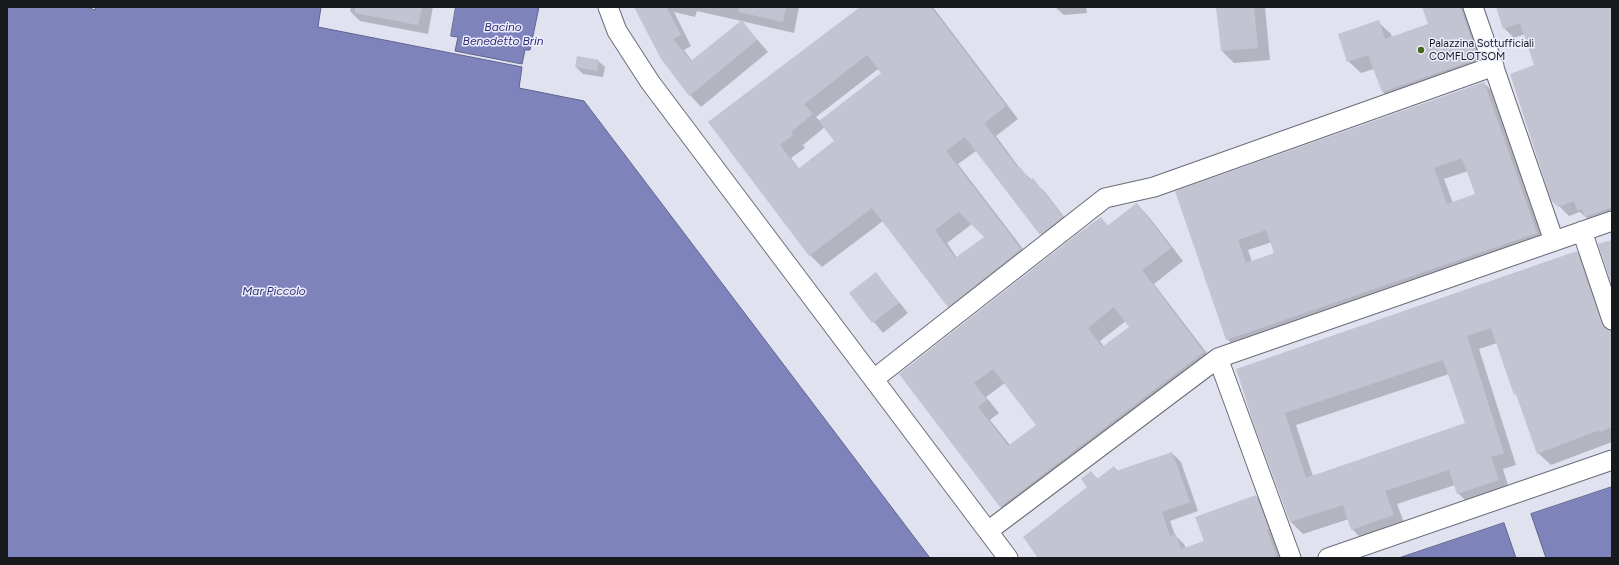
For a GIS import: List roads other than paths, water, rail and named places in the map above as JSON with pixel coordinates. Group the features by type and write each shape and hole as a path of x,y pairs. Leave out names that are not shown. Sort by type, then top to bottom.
{"street":[{"path":"608,7 617,31 650,82 1008,558"},
{"path":"1473,7 1554,241"},
{"path":"874,379 1106,198 1154,187 1494,66"},
{"path":"988,531 1218,358 1612,221"},
{"path":"1582,231 1612,320"},
{"path":"1218,358 1291,558"},
{"path":"1328,558 1612,460"}],"water":[{"name":"Mar Piccolo","path":"7,7 87,7 95,10 96,7 321,7 318,27 522,67 519,88 584,101 930,558 7,558"},
{"name":"Bacino Benedetto Brin","path":"456,7 539,7 530,50 525,50 522,64 455,51 458,37 451,36"},
{"path":"1612,487 1612,558 1546,558 1531,514"},
{"path":"1504,523 1516,558 1399,558"}],"place":[{"name":"Palazzina Sottufficiali COMFLOTSOM","path":"1421,50"}]}
